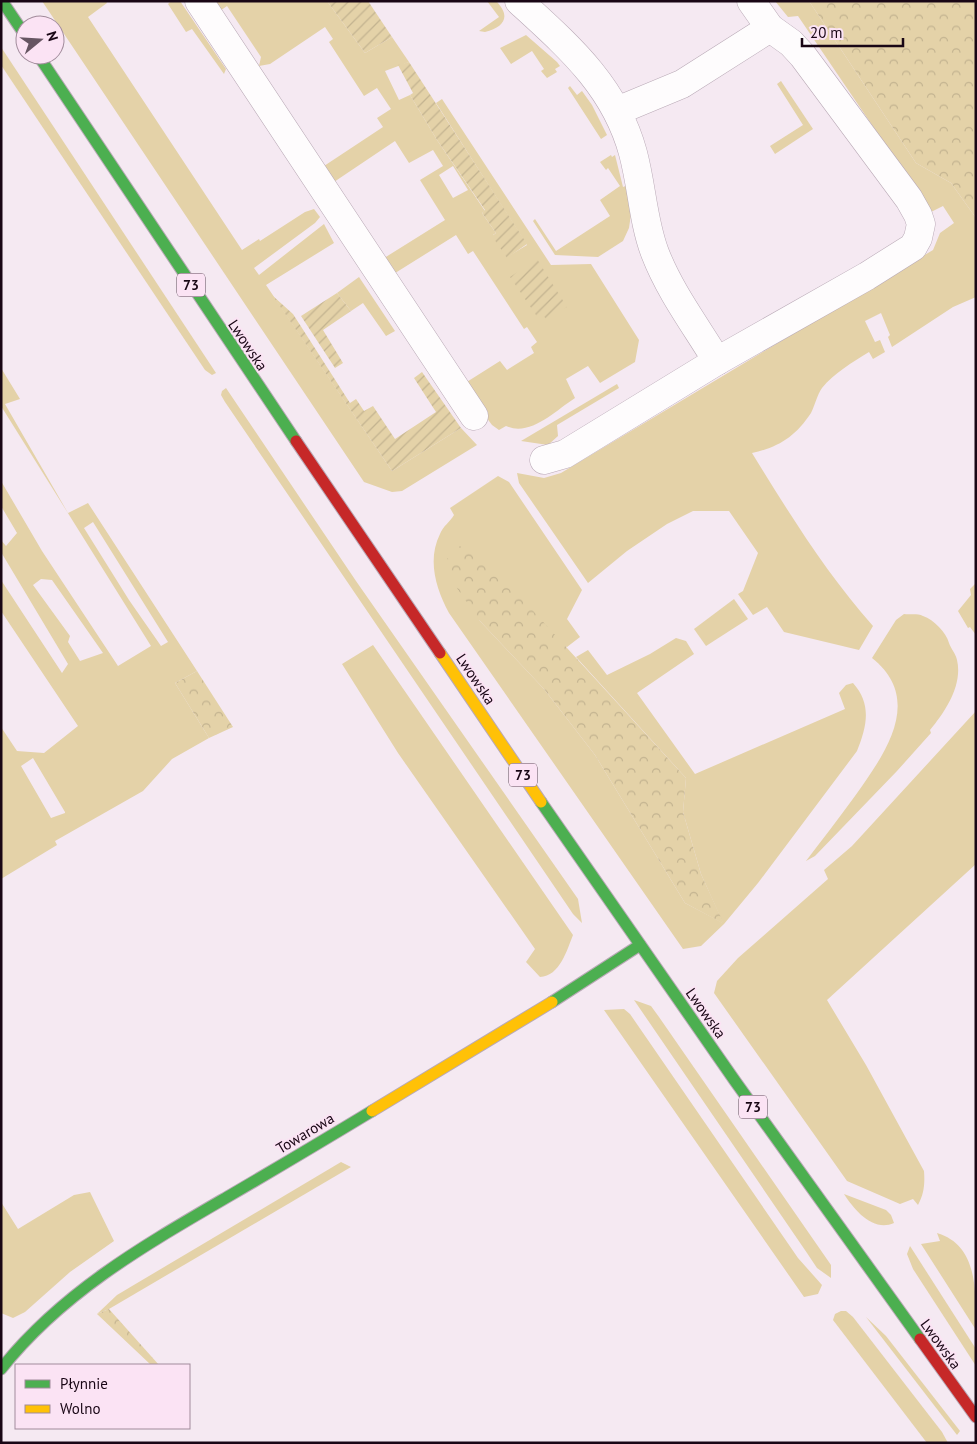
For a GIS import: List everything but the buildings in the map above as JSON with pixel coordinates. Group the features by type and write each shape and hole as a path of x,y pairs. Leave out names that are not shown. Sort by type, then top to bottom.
{"main road":[{"path":"2,1 15,20"},
{"name":"Lwowska","path":"45,65 244,365 640,945 900,1313 976,1417"},
{"name":"Towarowa","path":"1,1369 24,1341 68,1300 137,1251 445,1070 640,945"},
{"name":"Lwowska","path":"900,1313 970,1387"}],"street":[{"path":"199,1 474,416"},
{"path":"519,1 579,57 617,111 633,153 654,251 670,285 717,361"},
{"path":"544,460 565,454 717,361 913,247 920,231 918,215 802,56 791,44 770,28 751,1"},
{"path":"617,111 682,84 770,28"}],"green space":[{"path":"42,1 106,1 107,3 88,17 242,250 259,239 260,241 305,212 314,209 320,217 315,223 254,268 259,275 324,224 334,243 266,285 392,471 461,428 477,445 402,491 392,492 364,482 65,35 65,15 51,15"},
{"path":"171,1 180,1 226,69 224,74 192,29 186,32 168,4"},
{"path":"214,1 327,1 365,53 392,37 409,62 385,71 399,100 410,95 437,140 485,211 482,213 496,233 493,235 507,257 527,245 436,103 442,99 551,265 591,264 639,340 635,362 600,383 588,366 566,379 575,398 542,421 533,425 524,428 506,426 499,430 492,425 462,385 500,361 507,370 534,353 531,347 537,342 527,327 524,329 473,251 468,254 456,235 392,275 381,260 445,220 420,180 443,166 433,150 409,163 395,141 331,184 321,168 383,127 377,118 391,109 377,88 364,96 329,42 333,39 325,27 270,64 259,66 261,57 227,6 217,13","holes":["453,166 468,190 453,198 439,175"]},
{"path":"327,1 368,1 392,37 365,53"},
{"path":"487,1 496,1 501,6 504,20 497,27 485,32 479,31 499,17"},
{"path":"775,1 809,1 916,163 951,183 976,218 976,297 953,307 892,347 888,337 890,335 881,313 865,321 875,342 880,340 885,352 873,359 869,352 838,373 822,388 811,413 799,429 786,440 770,448 752,453 824,564 873,626 859,650 784,632 767,607 753,615 738,594 743,591 758,553 729,511 693,511 667,524 627,551 588,583 519,483 517,473 544,478 561,473 933,250 940,233 954,223 943,206 931,212 798,16 788,17"},
{"path":"809,1 976,1 976,218 951,183 916,163"},
{"path":"526,35 557,62 560,66 555,69 557,72 547,78 541,71 544,69 532,51 511,64 500,48"},
{"path":"1,47 216,373 212,375 205,370 1,65"},
{"path":"409,62 527,244 507,258 492,236 496,233 482,213 485,210 437,140 410,95 413,93 398,65"},
{"path":"781,81 813,129 775,154 770,146 803,125 777,84"},
{"path":"570,86 577,95 582,91 592,105 607,135 601,139 568,88"},
{"path":"611,155 612,157 615,155 623,187 628,185 631,214 629,228 623,241 598,257 555,255 533,221 535,219 556,251 610,216 600,200 620,186 608,168 606,170 600,162"},
{"path":"537,259 567,307 546,319 543,315 538,318 510,277"},
{"path":"359,277 395,331 386,336 363,303 351,311 337,293"},
{"path":"337,293 351,311 323,330 343,363 335,368 301,316"},
{"path":"273,296 293,314 350,403 356,399 364,411 373,406 395,439 436,412 414,378 422,372 461,428 392,471"},
{"path":"1,368 20,399 5,404 68,513 88,503 197,671 175,683 209,738 172,759 143,791 55,841 57,845 1,879 1,727 17,751 44,753 78,726 1,611 1,580 62,673 68,664 1,552 1,540 6,546 17,533 1,506 1,481 42,551 118,666 151,646 1,406","holes":["93,522 168,642 161,646 129,600 84,528","41,579 52,580 103,653 80,661 68,642 70,636 33,585","33,758 65,813 51,818 21,766"]},
{"path":"617,384 619,388 557,425 558,436 548,445 521,441"},
{"path":"226,388 356,581 578,899 582,923 573,914 225,402 221,395 222,391"},
{"path":"498,476 509,482 582,590 567,619 580,637 567,647 479,620 544,689 595,755 685,903 723,923 701,874 683,812 686,778 576,657 588,650 607,675 650,654 676,638 686,641 694,654 637,693 695,774 845,709 839,693 846,685 853,683 863,699 866,716 857,751 758,883 724,924 701,946 683,949 444,604 435,574 434,554 441,531 454,515 450,508"},
{"path":"469,541 686,778 683,812 701,874 724,924 685,903 595,755 544,689 479,620 452,581 447,559 457,548"},
{"path":"976,580 976,635 970,627 968,628 958,611 971,595 970,589"},
{"path":"734,599 748,619 706,646 694,629"},
{"path":"904,614 918,615 931,620 945,635 957,660 958,669 955,688 947,707 930,730 931,733 815,856 806,861 866,780 887,745 898,709 896,692 888,674 872,658 896,620"},
{"path":"373,645 573,935 562,961 547,976 540,977 526,962 535,949 398,753 342,664"},
{"path":"197,671 233,727 209,738 175,683"},
{"path":"976,711 976,864 827,1000 866,1065 924,1171 924,1189 918,1205 913,1199 900,1204 847,1181 714,993 717,981 738,958 828,879 824,870 852,846"},
{"path":"634,1000 651,1006 659,1017 831,1265 831,1278 817,1268"},
{"path":"624,1009 630,1014 798,1258 822,1285 818,1294 804,1297 604,1010"},
{"path":"341,1162 351,1167 109,1309 97,1314 117,1295"},
{"path":"90,1192 114,1241 70,1272 25,1312 13,1318 1,1313 1,1202 18,1229 74,1195"},
{"path":"844,1194 886,1210 891,1215 894,1223 879,1225 865,1218"},
{"path":"937,1233 950,1239 960,1247 967,1258 976,1299 976,1330 921,1244 940,1241"},
{"path":"910,1246 976,1349 976,1366 913,1269 907,1254"},
{"path":"109,1309 158,1364 150,1364 97,1314"},
{"path":"846,1311 853,1317 942,1432 948,1443 927,1443 833,1320 835,1314"},
{"path":"866,1317 886,1336 960,1431 957,1435"}],"traffic: fast":[{"path":"2,1 15,20"},
{"path":"45,65 296,441"},
{"path":"541,802 735,1081 920,1339"},
{"path":"552,1002 640,945"},
{"path":"1,1369 25,1341 51,1316 106,1272 167,1233 372,1111"}],"traffic: slow":[{"path":"440,653 541,802"},
{"path":"372,1111 552,1002"}],"traffic: jam":[{"path":"296,441 440,653"},
{"path":"920,1339 976,1417"}]}
